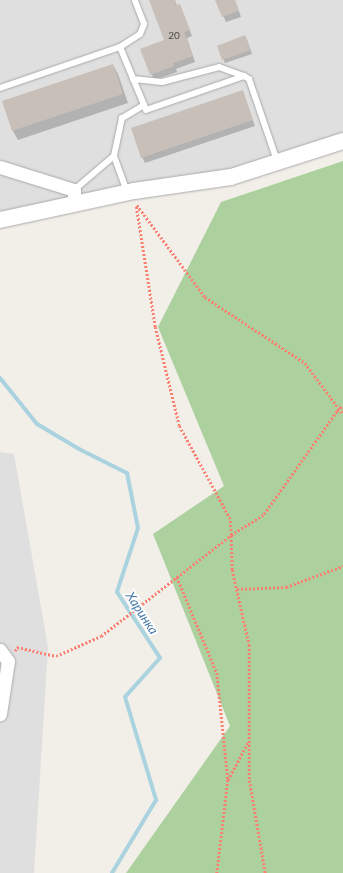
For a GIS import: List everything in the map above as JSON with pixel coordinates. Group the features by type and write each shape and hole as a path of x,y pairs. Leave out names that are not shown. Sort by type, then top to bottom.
{"street":[{"path":"0,220 74,197 127,192 231,177 343,141"},
{"path":"0,167 74,197"},
{"path":"0,650 8,661 0,714"}],"lane":[{"path":"0,88 120,47 140,34 144,24 135,0"},
{"path":"120,47 146,110 244,76"},
{"path":"133,79 162,82 219,67 244,76 249,79 277,163"},
{"path":"127,192 114,156 122,118 144,105"},
{"path":"74,197 114,156"}],"path":[{"path":"265,873 249,779 249,646 232,570 230,519 179,426 155,327 136,204 205,297 305,363 343,414"},
{"path":"8,661 17,647 56,656 101,636 231,535 264,514 343,405"},
{"path":"236,589 286,587 343,566"},
{"path":"177,577 217,673 228,780 217,873"},
{"path":"228,780 249,740"}],"shaded area":[{"path":"0,0 343,0 343,133 228,171 0,218"},
{"path":"0,452 14,454 48,647 34,873 0,873"}],"green space":[{"path":"343,161 343,873 126,873 230,726 153,534 224,486 158,327 221,202"}],"building":[{"path":"149,0 175,0 176,5 180,4 190,30 184,32 193,56 173,63 174,66 150,75 140,49 164,40"},
{"path":"215,0 235,0 239,11 222,17"},
{"path":"245,35 251,50 222,60 217,46"},
{"path":"113,64 123,94 12,131 2,101"},
{"path":"243,90 253,120 141,158 131,128"}],"waterway":[{"name":"Харинка","path":"0,378 37,424 79,449 127,473 138,528 117,592 160,658 125,697 156,800 112,873"}]}
